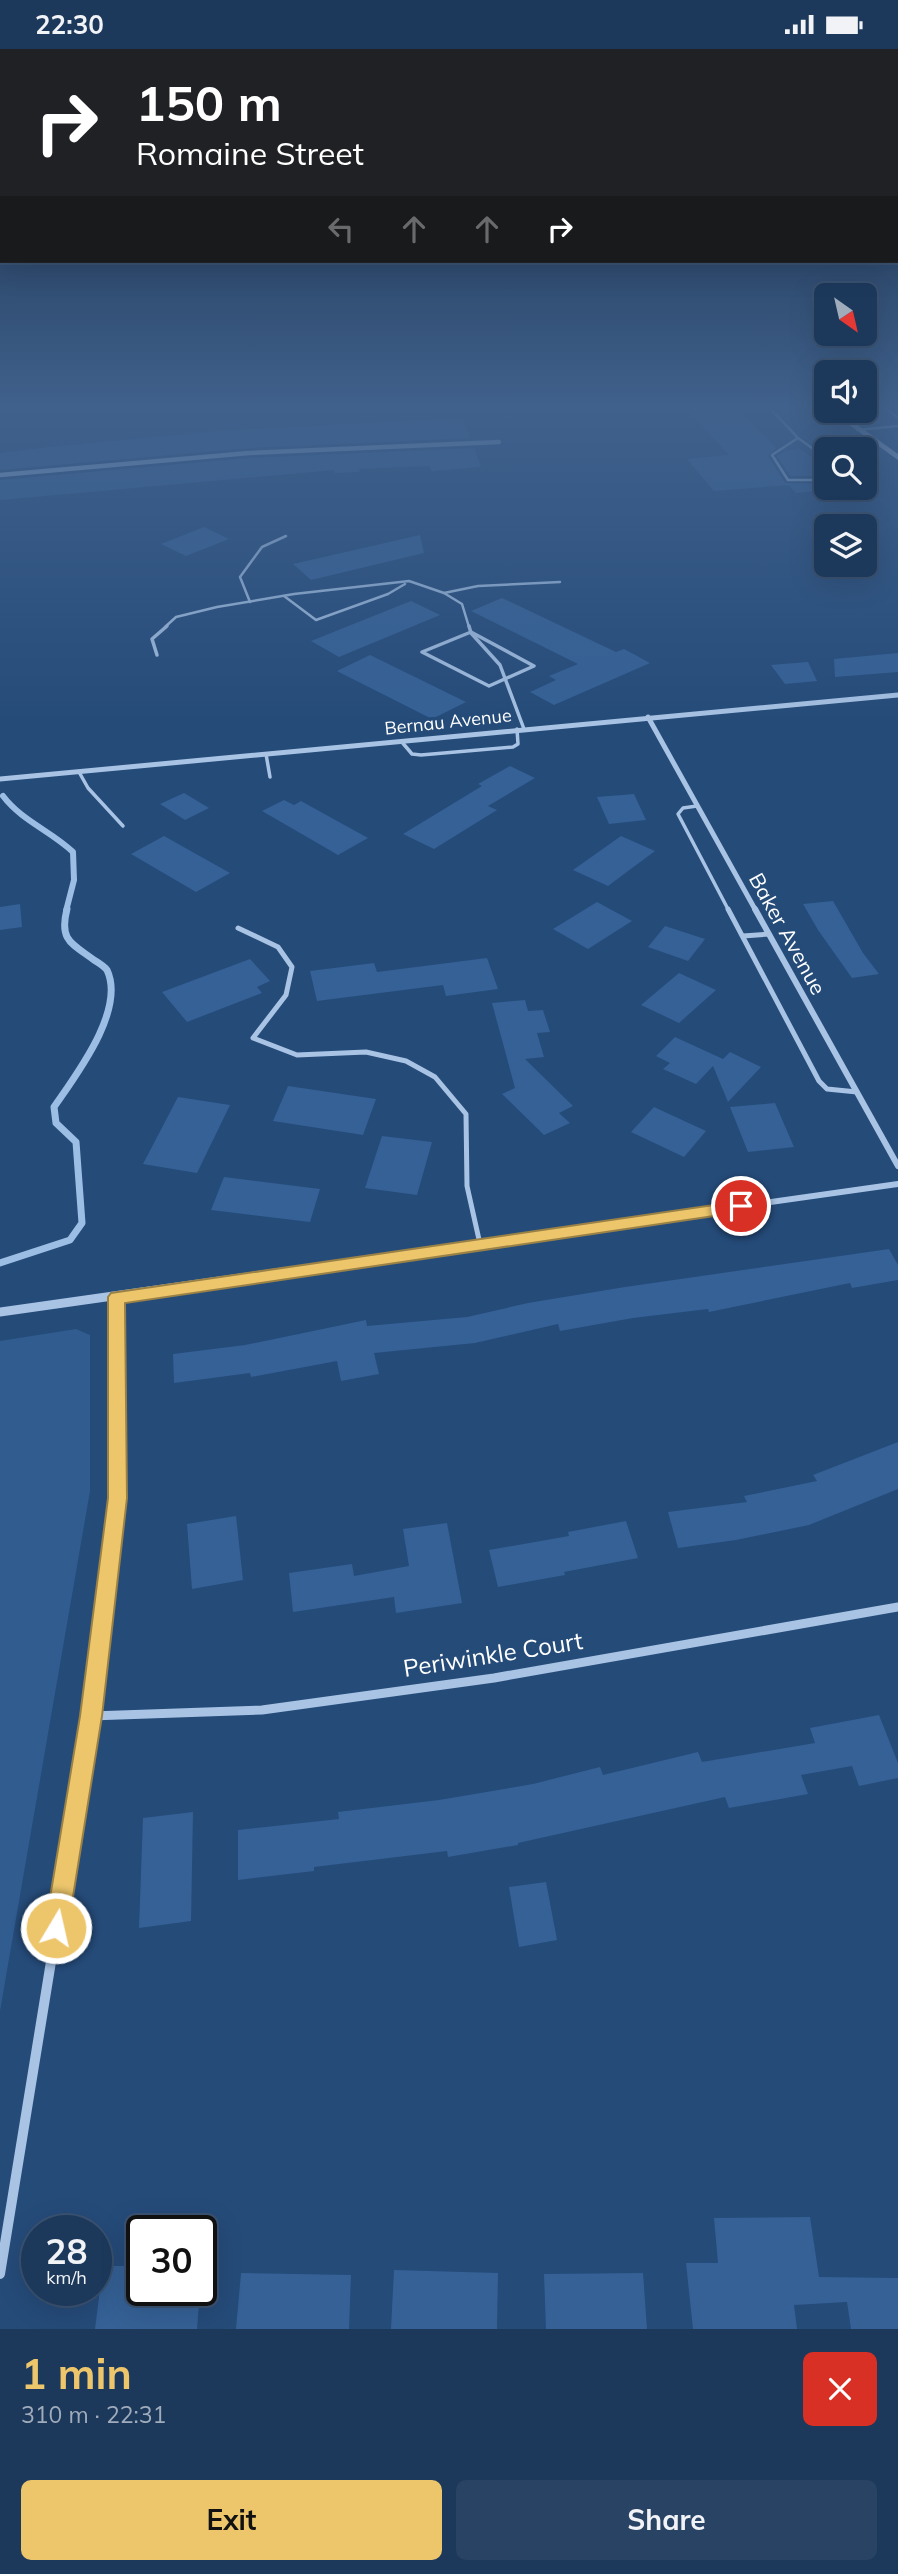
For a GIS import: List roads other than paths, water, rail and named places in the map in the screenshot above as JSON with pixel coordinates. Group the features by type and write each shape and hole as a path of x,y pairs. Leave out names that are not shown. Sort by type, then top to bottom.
{"street":[{"name":"Bernau Avenue","path":"0,779 898,695"},
{"name":"Baker Avenue","path":"648,717 898,1166"},
{"path":"0,1312 898,1184"},
{"path":"0,2273 91,1716 118,1498 117,1297"},
{"name":"Periwinkle Court","path":"91,1716 262,1710 494,1678 898,1607"}],"lane":[{"path":"250,602 240,577 262,547 286,535"},
{"path":"284,596 316,620 388,594 409,581"},
{"path":"157,655 152,639 176,617 284,596 409,581 444,593 462,604 471,632 500,665 524,729"},
{"path":"444,593 478,586 560,582"},
{"path":"471,632 534,666 489,686 422,652 471,632"},
{"path":"401,741 412,754 513,747 518,744 517,729"},
{"path":"266,754 270,778"},
{"path":"79,772 88,788 123,826"},
{"path":"697,806 683,808 678,814 818,1081 827,1089 857,1092"},
{"path":"238,928 278,947 292,967 286,995 253,1038 297,1055 366,1052 406,1061 435,1077 466,1114 467,1186 480,1244"},
{"path":"743,936 769,934"}],"waterway":[{"path":"3,796 19,812 73,852 74,880 66,911"},
{"path":"0,1263 70,1240 82,1223 76,1142 56,1123 54,1107 96,1042 110,1004 111,986 107,970 69,940 65,928 67,909"}]}
